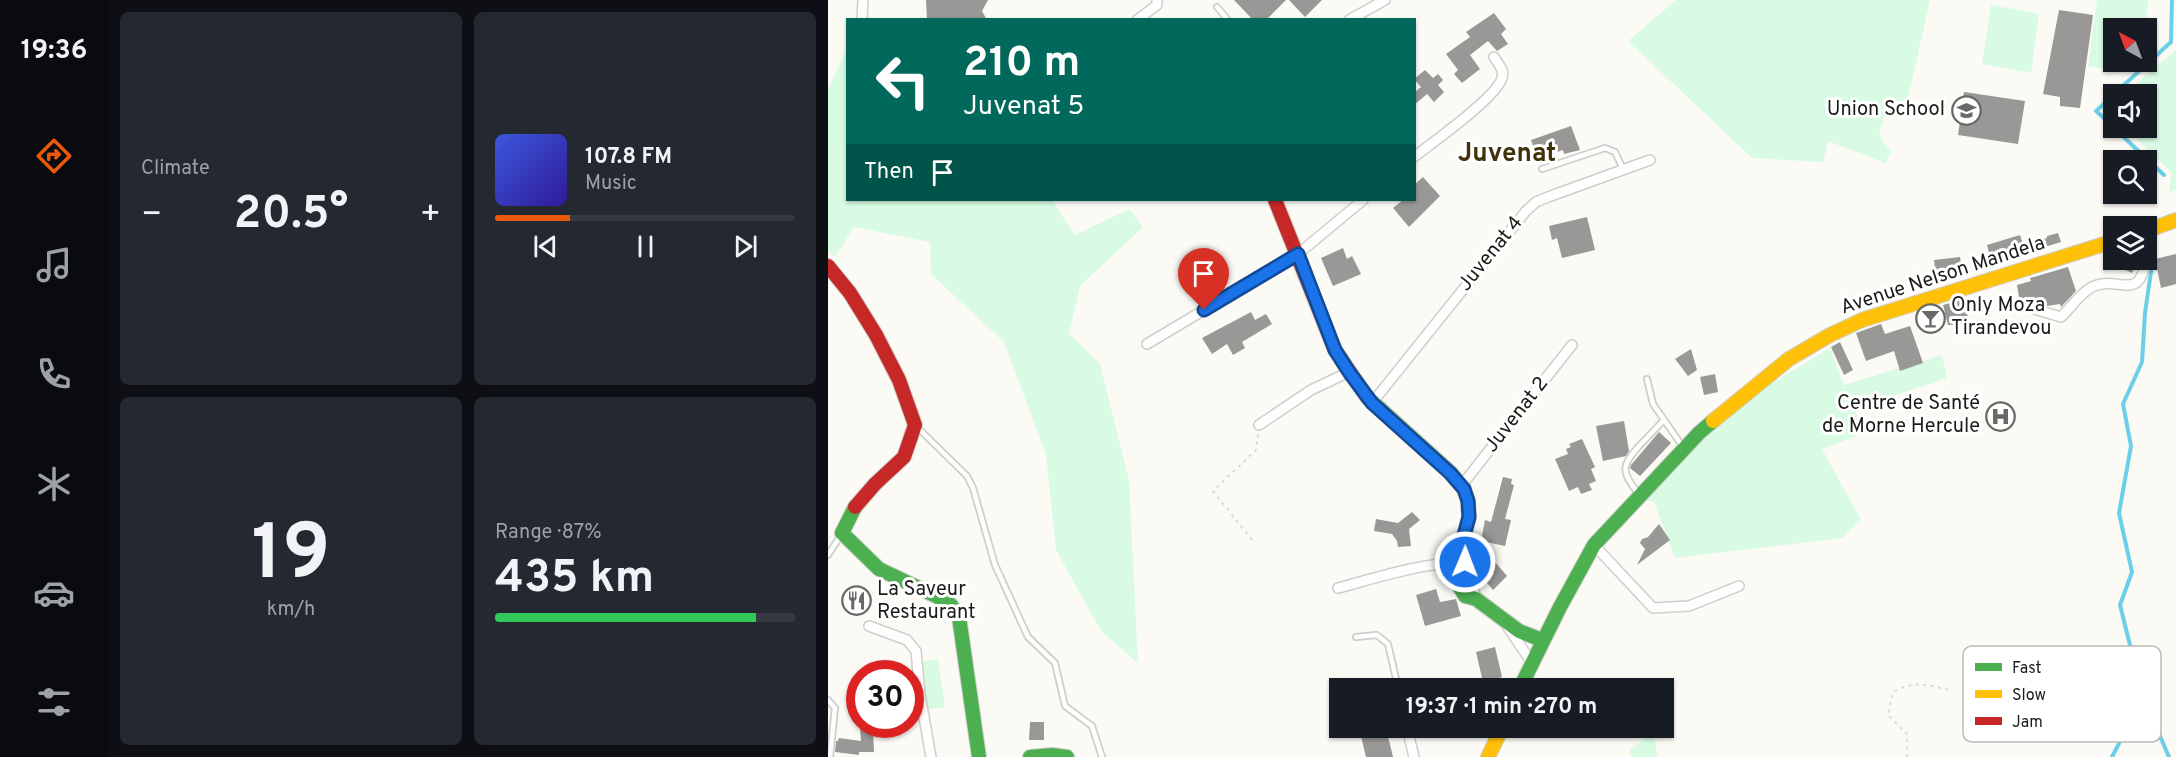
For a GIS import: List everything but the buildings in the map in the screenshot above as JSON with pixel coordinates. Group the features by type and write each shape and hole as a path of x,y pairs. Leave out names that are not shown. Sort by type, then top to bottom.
{"street":[{"path":"862,18 863,0"},
{"path":"1140,18 1156,5 1157,0"},
{"path":"1353,18 1385,0"},
{"path":"1416,155 1491,94 1502,78 1502,69 1494,57"},
{"name":"Juvenat 4","path":"1372,403 1526,211 1536,202 1650,160"},
{"path":"1275,201 1335,350 1349,372 1372,403 1462,485 1468,501 1469,517 1455,579 1465,596 1476,600 1519,632 1542,640"},
{"path":"1147,344 1298,254 1362,201"},
{"path":"2157,227 2176,220"},
{"name":"Avenue Nelson Mandela","path":"1525,678 1542,640 1594,545 1684,449 1788,359 1862,320 2103,244"},
{"path":"828,266 850,293 876,335 899,380 915,425 904,458 875,484 855,507 842,534 879,569 951,605 958,617 979,757"},
{"path":"2034,309 2061,317 2091,288 2107,283 2129,287 2141,278 2143,270"},
{"name":"Juvenat 2","path":"1462,485 1572,345"},
{"path":"1259,425 1311,390 1349,372"},
{"path":"1594,545 1653,608 1689,606 1739,586"},
{"path":"1338,588 1392,574 1458,562"},
{"path":"1503,621 1532,663"},
{"path":"869,626 908,640 916,651 920,694 931,757"},
{"path":"1409,738 1414,757"},
{"path":"1488,757 1497,738"},
{"path":"1030,757 1052,755 1067,757"}],"lane":[{"path":"1217,7 1226,18"},
{"path":"1542,169 1605,148 1615,152 1623,170"},
{"path":"1647,379 1653,404 1684,449"},
{"path":"1640,495 1628,480 1625,470 1626,460 1663,421"},
{"path":"915,425 970,482 995,565 1028,637 1055,663 1063,702 1065,706 1092,726 1102,757"},
{"path":"828,555 842,534"},
{"path":"1356,637 1377,635 1388,644 1396,678"},
{"path":"828,700 836,708 830,757"}],"path":[{"path":"1252,540 1213,491 1256,450 1259,425"},
{"path":"1907,757 1907,734 1888,715 1893,692 1907,684 1929,685 1950,690"}],"green space":[{"path":"1676,0 1930,0 1908,98 1883,119 1879,134 1883,143 1892,151 1885,163 1828,141 1823,162 1752,158 1628,41"},
{"path":"2097,0 2149,0 2146,18 2103,18 2103,68 2088,66"},
{"path":"1991,5 2039,14 2031,73 1982,64"},
{"path":"2176,50 2176,190 2169,192 2171,172 2157,158 2157,150 2148,150 2136,138 2157,138 2157,84 2136,84 2150,72 2157,72 2157,66"},
{"path":"846,51 846,201 1053,201 1075,235 1129,209 1143,227 1080,286 1069,333 1100,364 1129,480 1138,663 1101,631 1056,550 1046,454 1004,342 931,274 930,242 854,227 835,257 828,251 828,89"},
{"path":"1830,348 1844,385 1942,355 1947,378 1854,409 1864,433 1822,449 1861,520 1842,538 1675,558 1654,502 1644,500 1744,400"},
{"path":"938,659 945,707 924,710 924,662"},
{"path":"1645,738 1654,738 1658,757 1631,757 1630,750"}],"waterway":[{"path":"2125,84 2171,42 2172,0"},
{"path":"2103,105 2096,111 2103,117"},
{"path":"2125,138 2164,175"},
{"path":"2130,646 2120,605 2132,572 2119,513 2131,446 2123,404 2142,362 2145,313 2151,270"},
{"path":"2161,739 2169,757"},
{"path":"2112,757 2120,742"}],"traffic: fast":[{"path":"1367,397 1451,473 1464,489 1468,501 1469,517 1462,543 1452,562 1455,579 1465,596 1476,599 1519,631 1542,640"},
{"path":"1525,678 1594,545 1713,421"},
{"path":"855,507 842,533 879,569 938,597 951,605 959,617 979,757"},
{"path":"1030,757 1052,755 1067,757"}],"traffic: slow":[{"path":"2157,227 2176,220"},
{"path":"1713,421 1789,359 1830,335 1862,320 2103,244"},
{"path":"1488,757 1497,738"}],"traffic: jam":[{"path":"1275,201 1335,350 1367,397"},
{"path":"828,266 850,293 876,335 899,380 915,425 904,457 875,484 855,507"}],"place":[{"name":"Union School","path":"1966,110"},
{"name":"Only Moza Tirandevou","path":"1930,318"},
{"name":"Centre de Santé de Morne Hercule","path":"2001,416"},
{"name":"La Saveur Restaurant","path":"856,601"}],"district":[{"name":"Juvenat","path":"1507,154"}],"route":[{"path":"1204,310 1298,254 1335,350 1349,372 1372,403 1387,418 1462,485 1468,501 1469,517 1462,543 1465,562"}]}
